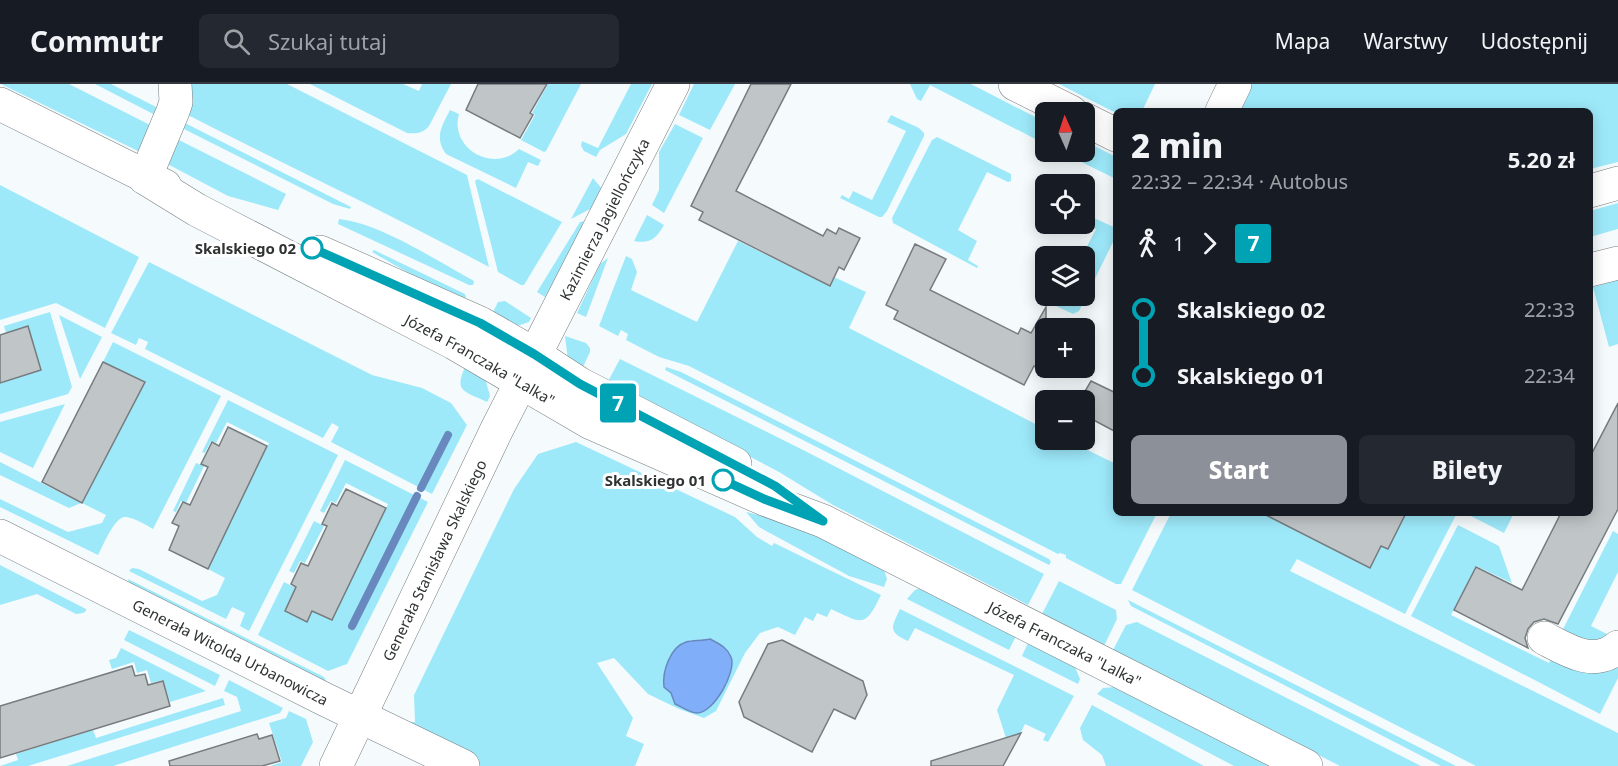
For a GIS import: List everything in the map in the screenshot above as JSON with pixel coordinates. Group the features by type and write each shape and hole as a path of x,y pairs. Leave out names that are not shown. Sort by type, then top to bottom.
{"street":[{"path":"145,178 176,102 176,84"},
{"name":"Kazimierza Jagiellończyka","path":"534,354 673,84"},
{"path":"1015,84 1051,102"},
{"path":"1223,108 1235,84"},
{"name":"Józefa Franczaka \"Lalka\"","path":"0,104 145,178 466,316 534,354 580,384 775,486 823,521"},
{"path":"1095,124 1113,134"},
{"name":"Józefa Franczaka \"Lalka\"","path":"145,178 197,210 454,343 580,417 764,499 823,521 1306,766"},
{"path":"1593,190 1618,183"},
{"path":"1593,269 1618,263"},
{"name":"Generała Stanisława Skalskiego","path":"336,766 534,354"},
{"name":"Generała Witolda Urbanowicza","path":"0,536 463,766"},
{"path":"1544,638 1580,656 1605,656 1618,647"}],"shaded area":[{"path":"1,84 69,84 158,129 144,154"},
{"path":"95,84 111,84 164,111 161,118"},
{"path":"184,84 287,84 467,175 489,267 182,112"},
{"path":"310,84 403,84 419,91 422,84 451,84 429,126 422,132 407,133"},
{"path":"548,84 581,84 544,152 521,140 535,115 532,113"},
{"path":"631,84 652,84 626,134 600,150 596,157 584,151 581,146 582,141 598,148"},
{"path":"694,84 735,84 710,130 679,115"},
{"path":"910,84 971,84 1035,117 1035,139 930,85 921,101 917,99"},
{"path":"1059,84 1155,84 1143,108 1113,108 1113,111"},
{"path":"1248,84 1618,84 1618,162 1593,168 1593,108 1236,108"},
{"path":"450,110 459,114 458,126 461,137 467,147 476,154 498,159 509,156 519,149 541,160 538,166 528,162 516,188 446,154 440,142 440,132"},
{"path":"891,115 919,128 924,136 887,211 879,217 840,198 842,195 849,199 853,191 872,200 906,131 887,122"},
{"path":"179,120 351,207 350,209 333,204 176,125"},
{"path":"675,124 703,138 664,213 652,205 659,190 659,152"},
{"path":"171,136 286,194 278,210 228,196 160,160"},
{"path":"937,137 1011,174 1011,181 1008,182 987,172 958,230 977,241 968,260 978,266 977,268 893,223 892,218 932,140"},
{"path":"1095,146 1113,155 1113,178 1081,162 1095,162"},
{"path":"593,178 602,189 596,206 571,219"},
{"path":"478,179 562,222 524,285 498,272 475,181"},
{"path":"0,185 139,257 105,328 56,303 0,320"},
{"path":"1618,203 1618,229 1593,236 1593,210"},
{"path":"647,215 664,225 652,239 644,242 634,241"},
{"path":"339,219 355,222 390,235 474,281 473,285 338,224"},
{"path":"1095,219 1113,227 1113,242 1095,279 1095,246 1087,246 1096,229"},
{"path":"587,221 545,297 537,292 580,222"},
{"path":"738,241 829,286 834,277 866,292 849,328 1035,424 1035,450 1087,450 1113,463 1113,516 1155,516 1121,584 1116,584 1066,558 1066,555 1058,554 689,366 659,357 626,340 628,334 621,330 618,336 599,326 626,256 632,259 637,272 631,290 697,322"},
{"path":"374,250 465,294 463,304 372,252"},
{"path":"608,258 586,317 577,313 600,264"},
{"path":"149,262 372,375 422,388 451,403 467,425 432,494 331,442 339,427 332,423 323,438 145,349 148,342 139,338 136,345 111,333"},
{"path":"1618,280 1618,344 1609,347 1593,287"},
{"path":"505,301 531,318 529,322 517,326 490,318 498,302"},
{"path":"1056,306 1081,306 1079,311 1073,314"},
{"path":"50,312 72,387 68,394 0,414 0,383 41,370 28,326 6,333 4,326"},
{"path":"59,315 102,337 80,379"},
{"path":"565,336 586,343 590,348 581,371 568,360"},
{"path":"113,342 221,396 153,529 133,519 122,518 106,538 98,555 0,507 0,499 68,532 102,523 106,515 82,503 145,383 103,362"},
{"path":"620,359 1044,574 1028,605 833,505 779,472 722,442 606,385"},
{"path":"466,365 485,378 490,396 487,402 463,390 461,381"},
{"path":"666,367 681,372 1051,562 1049,565 665,370"},
{"path":"228,400 338,455 249,631 240,626 245,613 232,607 226,619 129,571 132,568 139,569 202,601 217,595 225,578 208,569 269,443 227,422 216,443 211,441 205,453 202,452"},
{"path":"65,404 33,468 0,452 0,422"},
{"path":"576,442 735,517 757,537 772,546 774,543 881,595 876,606 867,618 862,620 850,618 831,609 827,617 817,613 813,621 805,617 795,635 778,627 760,633 745,653 716,711 704,718 648,694 614,658 597,663 633,718 626,736 644,744 635,766 475,766 406,722 415,722 414,695 514,489 538,454"},
{"path":"345,460 428,502 347,664 328,671 258,635 284,582 296,588 285,611 306,622 312,611 332,620 388,504 346,483 336,503 331,501 324,513 320,511"},
{"path":"0,462 81,503 69,508 0,475"},
{"path":"196,463 204,466 186,503 181,501 176,512 173,511"},
{"path":"746,512 803,528 884,570 887,579 884,587 849,576 759,527"},
{"path":"1169,516 1288,516 1284,524 1370,568 1381,546 1388,549 1404,516 1455,516 1405,614 1297,559 1290,571 1618,733 1618,766 1476,766 1132,590"},
{"path":"1471,516 1512,516 1504,533"},
{"path":"314,521 324,526 305,563 300,561 294,573 289,571"},
{"path":"1458,525 1499,546 1512,583 1476,566 1451,615 1549,663 1554,653 1618,668 1618,678 1600,714 1411,616"},
{"path":"1613,531 1618,534 1618,572 1591,626 1613,637 1606,645 1559,637"},
{"path":"0,565 86,611 76,614 37,594 0,605"},
{"path":"128,579 324,677 326,681 323,685 129,583"},
{"path":"1059,581 1116,610 1117,619 1104,646 1042,614"},
{"path":"920,588 1016,636 1009,650 907,599"},
{"path":"1128,600 1456,766 1441,766 1131,606"},
{"path":"900,609 1074,696 1048,742 1043,740 1046,734 1025,724 1020,734 1006,738 997,710 1014,675 915,628 908,641 902,638 893,629"},
{"path":"1137,622 1421,766 1340,766 1113,650 1126,625"},
{"path":"129,630 220,675 215,686 124,640"},
{"path":"1028,643 1075,667 1080,679 1078,684 1022,656"},
{"path":"121,648 206,691 170,702 163,680 151,683 147,670 137,673 134,662 112,669 109,660 116,658"},
{"path":"229,680 283,708 280,713 113,766 67,766 241,711 237,697 224,691"},
{"path":"1114,687 1274,766 1234,766 1097,694 1103,688"},
{"path":"223,698 225,705 28,766 0,766 18,760 16,754 93,730 96,738"},
{"path":"1092,705 1204,766 1106,766 1102,755 1083,740 1080,728"},
{"path":"289,711 306,719 313,742 301,766 270,766 282,762 269,723 286,718"}],"water":[{"path":"710,639 722,646 731,657 731,672 717,699 704,711 694,713 675,704 671,693 664,687 664,674 671,654 680,645 689,641"}],"building":[{"path":"478,84 547,84 530,113 533,115 520,138 466,110"},
{"path":"751,84 791,84 736,191 823,236 827,229 836,234 839,228 860,238 844,270 839,267 830,286 699,220 703,212 691,206"},
{"path":"915,244 946,259 930,290 1018,334 1021,328 1031,333 1035,326 1035,367 1024,385 894,319 898,311 886,305"},
{"path":"1046,307 1046,318 1040,318"},
{"path":"28,326 41,370 0,383 0,335"},
{"path":"103,362 145,382 82,503 42,482"},
{"path":"1091,381 1113,392 1113,430 1095,421 1095,390 1086,390"},
{"path":"1618,403 1618,509 1558,624 1544,619 1534,622 1525,638 1528,648 1454,610 1476,567 1522,590 1559,516 1593,516 1593,451"},
{"path":"228,427 267,446 208,569 169,550 179,526 172,523 183,502 190,505 208,467 201,464 212,442 219,446"},
{"path":"346,489 386,508 332,620 312,611 307,622 285,611 296,587 291,584 301,563 308,566 327,526 322,524 332,503 337,506"},
{"path":"1268,516 1404,516 1388,549 1381,546 1370,568"},
{"path":"782,640 863,681 867,695 855,719 834,709 812,752 744,717 739,702 768,644"},
{"path":"132,666 135,676 145,674 148,685 163,681 170,706 0,758 0,706"},
{"path":"1021,733 1003,766 931,766 931,761"},
{"path":"257,734 259,739 272,735 280,761 262,766 170,766 169,761"}],"waterway":[{"path":"421,488 448,435"},
{"path":"352,626 417,496"}],"bus line":[{"name":"7","path":"312,248 480,323 580,384 775,486 823,521 764,499 723,480"}],"place":[{"name":"Skalskiego 02","path":"312,248"},
{"name":"Skalskiego 01","path":"723,480"}]}
